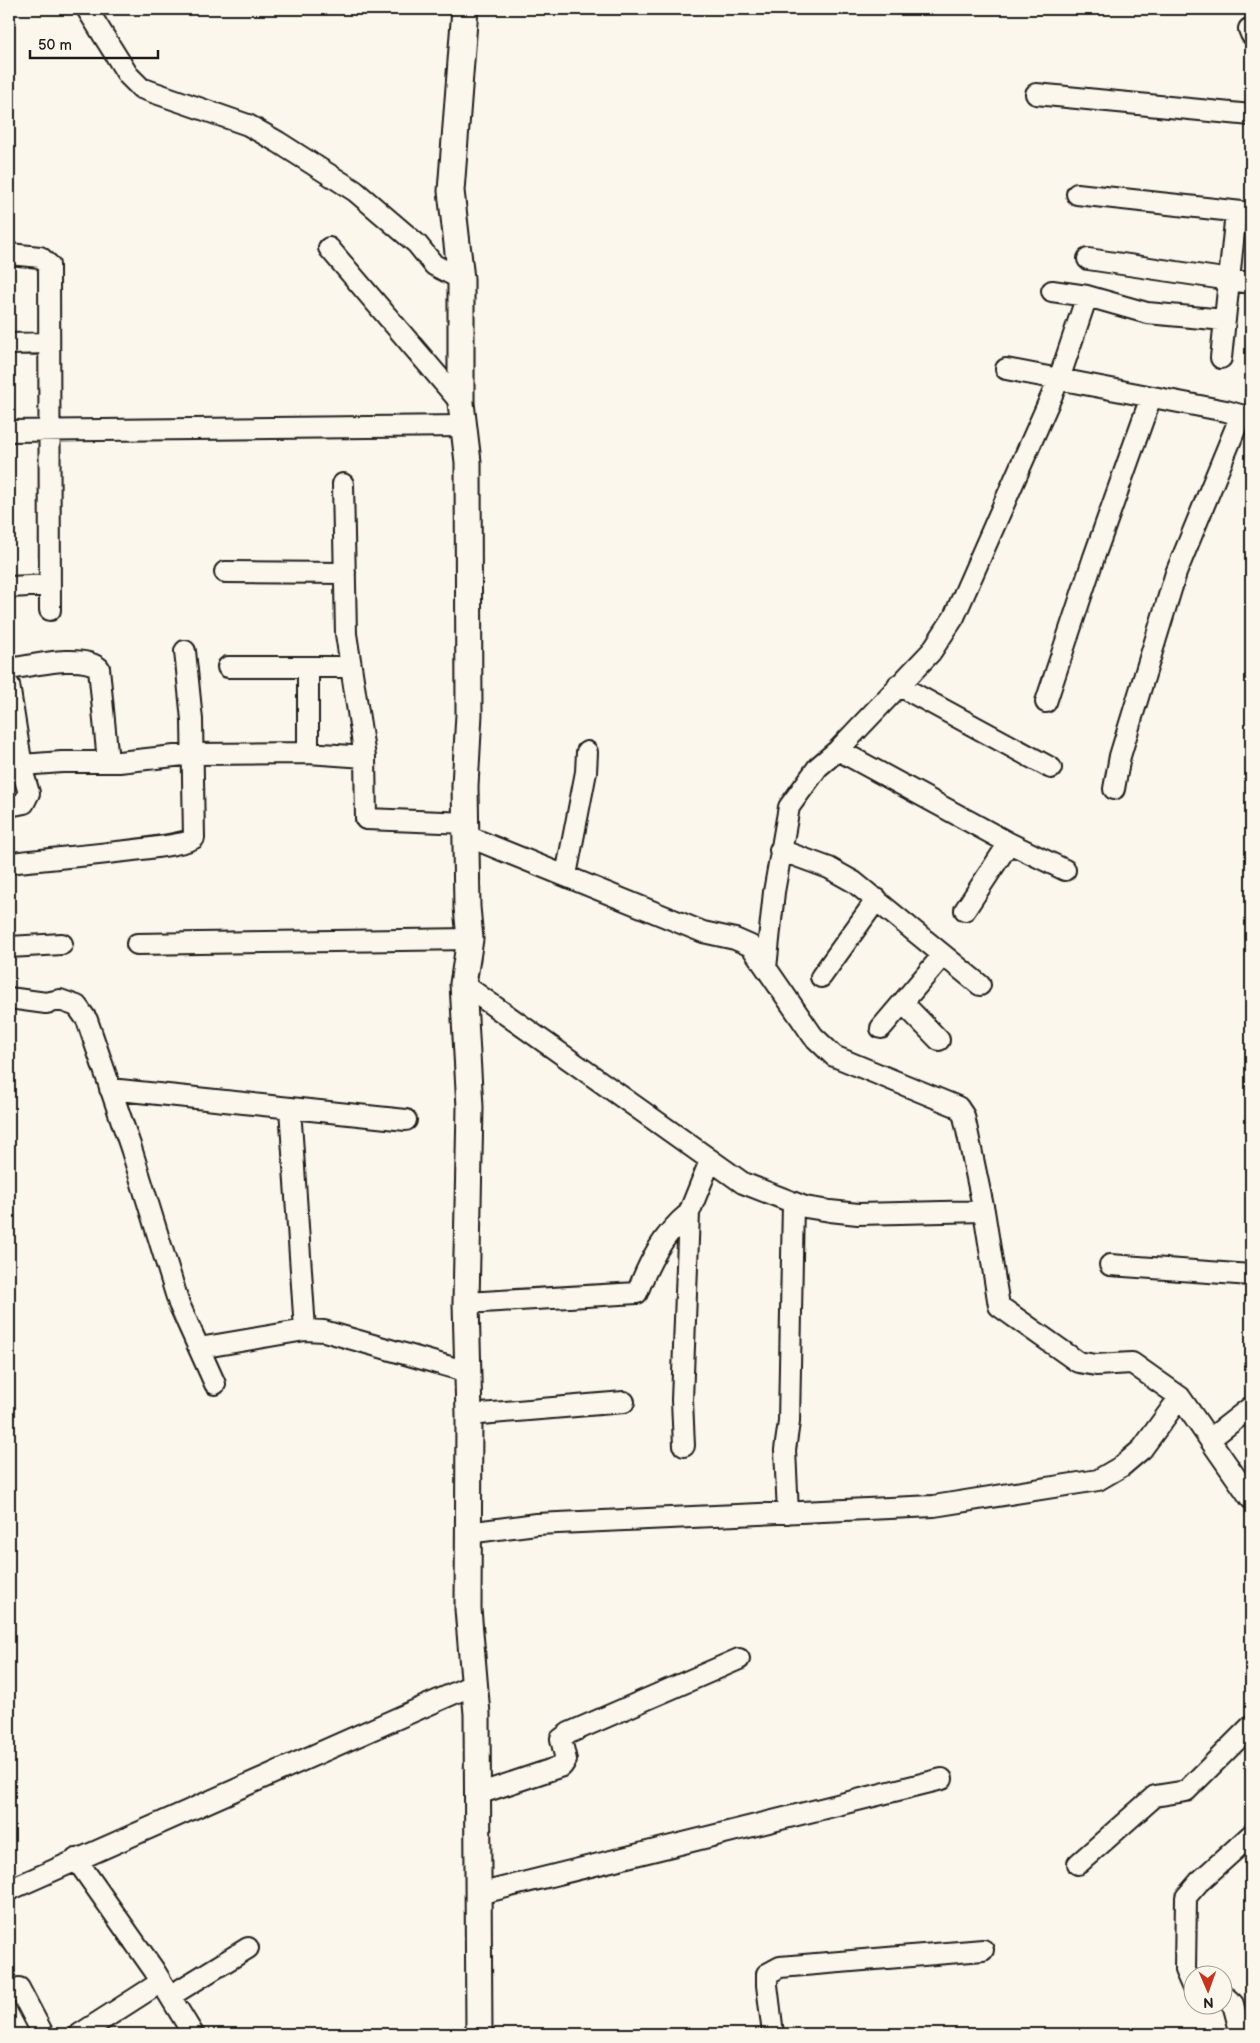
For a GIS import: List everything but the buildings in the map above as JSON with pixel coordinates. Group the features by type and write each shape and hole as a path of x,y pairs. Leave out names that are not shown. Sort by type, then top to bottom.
{"street":[{"path":"88,9 128,75 141,88 248,125 278,142 356,191 417,244 434,265 461,279"},
{"path":"465,9 451,191 461,279 462,414 468,462 469,714 466,786 468,830 467,907 470,939 463,984 470,1122 466,1303 469,1415 468,1609 477,1714 479,2034"},
{"path":"1036,94 1251,115"},
{"path":"1077,194 1244,212 1229,280 1222,358"},
{"path":"329,248 462,414"},
{"path":"9,254 40,257 49,265 50,610"},
{"path":"1088,259 1251,283"},
{"path":"1052,291 1087,296 1147,313 1225,320"},
{"path":"766,968 780,850 789,807 795,796 818,767 838,750 931,652 954,617 1059,379 1087,296"},
{"path":"9,344 49,344"},
{"path":"1006,369 1246,417 1176,573 1120,756 1114,789"},
{"path":"1046,702 1094,557 1151,397"},
{"path":"9,431 49,431 462,414"},
{"path":"343,484 346,634 365,757 366,819 468,830 566,875 703,932 735,939 751,946 813,1036 834,1056 958,1107 964,1116 984,1211 999,1306 1078,1362 1096,1366 1132,1363 1180,1397 1251,1499"},
{"path":"225,572 345,573"},
{"path":"9,587 50,586"},
{"path":"9,863 190,842 194,838 193,754 185,651"},
{"path":"9,669 78,660 93,663 99,668 108,762"},
{"path":"228,667 350,667"},
{"path":"308,667 308,753"},
{"path":"9,685 22,766 29,793 24,803 9,806"},
{"path":"898,685 1051,768"},
{"path":"838,750 1009,843 1065,870"},
{"path":"566,875 586,772 587,752"},
{"path":"22,766 108,762 193,754 308,753 365,757"},
{"path":"965,910 1009,843"},
{"path":"780,850 829,868 854,882 980,985"},
{"path":"820,976 877,899"},
{"path":"137,944 470,939"},
{"path":"9,947 62,944"},
{"path":"881,1028 943,955"},
{"path":"463,984 743,1183 813,1209 858,1214 984,1211"},
{"path":"9,998 46,1003 60,1000 77,1006 91,1029 179,1304 216,1384"},
{"path":"902,1003 939,1040"},
{"path":"110,1089 406,1120"},
{"path":"290,1108 305,1330"},
{"path":"684,1446 682,1400 689,1213 710,1161"},
{"path":"788,1513 785,1450 790,1422 793,1203"},
{"path":"466,1303 637,1293 659,1246 677,1223 689,1213"},
{"path":"1110,1265 1251,1275"},
{"path":"199,1348 305,1330 324,1331 468,1372"},
{"path":"468,1533 536,1524 934,1506 1098,1480 1122,1466 1142,1449 1180,1397"},
{"path":"469,1415 624,1402"},
{"path":"1210,1439 1251,1407"},
{"path":"478,1794 562,1766 566,1760 561,1739 569,1733 739,1659"},
{"path":"9,1890 475,1684"},
{"path":"1078,1864 1155,1796 1186,1791 1251,1726"},
{"path":"478,1894 942,1779"},
{"path":"1185,1966 1186,1897 1199,1882 1251,1835"},
{"path":"76,1859 166,1989 193,2034"},
{"path":"80,2034 248,1948"},
{"path":"773,2034 766,1985 767,1974 780,1967 983,1950"},
{"path":"19,1988 43,2034"},
{"path":"1232,2003 1244,2013 1241,2034"}]}
